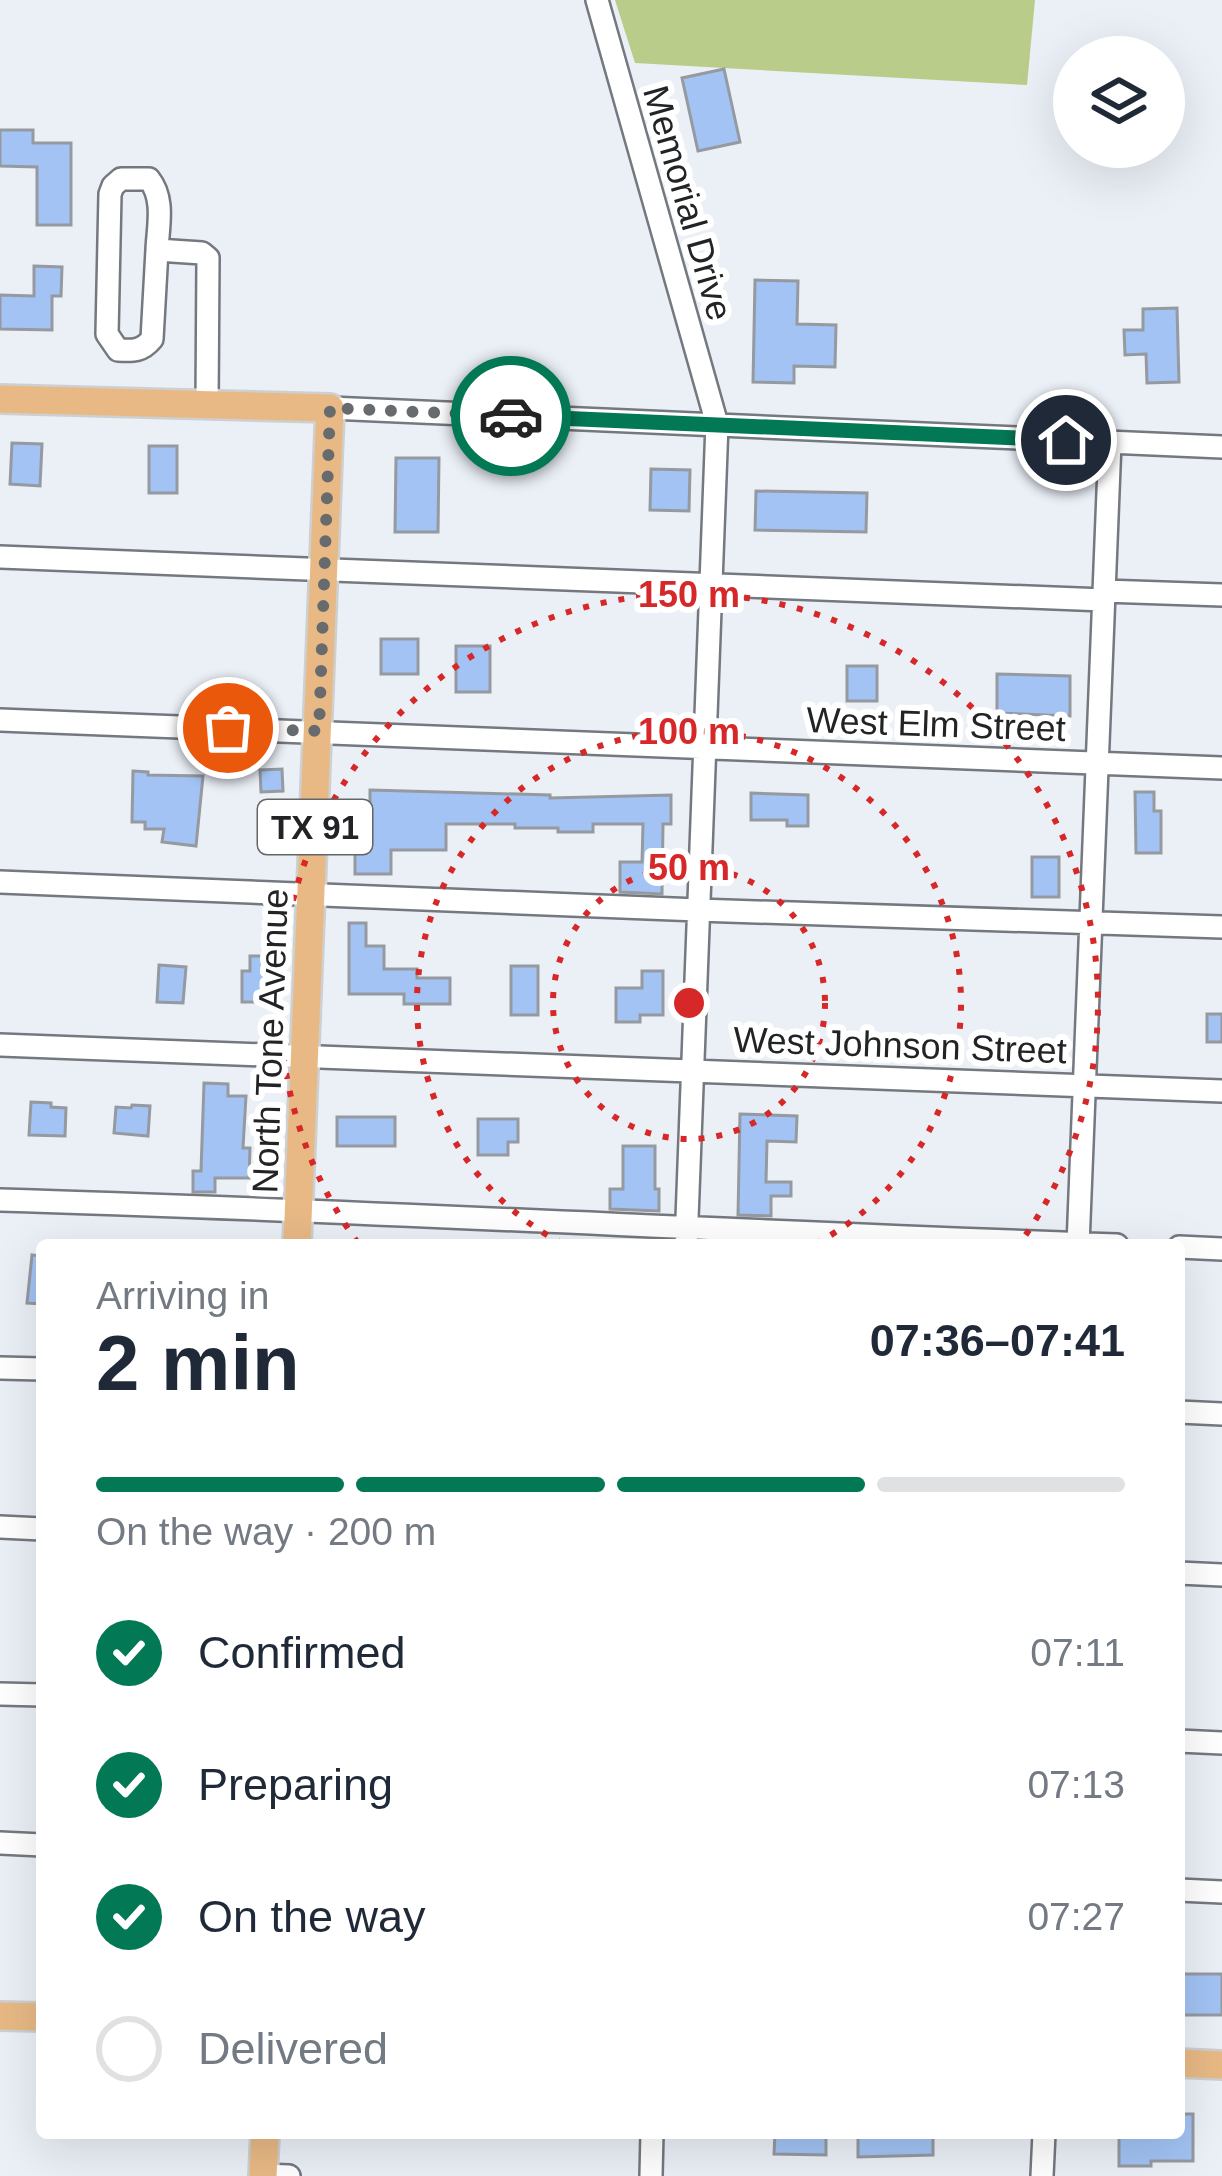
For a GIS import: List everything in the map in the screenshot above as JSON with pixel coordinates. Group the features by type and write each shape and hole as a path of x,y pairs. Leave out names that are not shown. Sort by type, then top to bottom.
{"main road":[{"path":"0,399 330,408"},
{"name":"North Tone Avenue","path":"297,1239 330,408"},
{"path":"0,2016 36,2018"},
{"path":"1185,2063 1222,2065"},
{"path":"263,2175 265,2139"}],"street":[{"name":"Memorial Drive","path":"596,0 716,424 686,1237"},
{"path":"121,179 149,179 154,185 159,197 157,250 152,339 134,351 118,350 107,334 110,194 121,179"},
{"path":"157,250 202,253 208,258 207,405"},
{"path":"330,408 1222,447"},
{"path":"1078,1239 1110,442"},
{"path":"0,557 710,584 1222,595"},
{"name":"West Elm Street","path":"0,720 1222,768"},
{"path":"0,882 1222,927"},
{"name":"West Johnson Street","path":"0,1045 1222,1090"},
{"path":"0,1200 299,1209 686,1237 798,1239"},
{"path":"1185,1247 1222,1249"},
{"path":"0,1368 36,1369"},
{"path":"1185,1412 1222,1414"},
{"path":"0,1527 36,1528"},
{"path":"1185,1573 1222,1574"},
{"path":"0,1694 36,1695"},
{"path":"1185,1741 1222,1743"},
{"path":"0,1844 36,1845"},
{"path":"1185,1890 1222,1892"},
{"path":"651,2176 652,2139"},
{"path":"1042,2176 1044,2139"},
{"path":"263,2175 289,2176"}],"green space":[{"path":"615,0 1035,0 1027,85 635,63"}],"building":[{"path":"724,69 740,142 698,151 682,78"},
{"path":"0,130 33,130 33,143 71,143 71,225 37,225 37,167 0,166"},
{"path":"34,266 62,267 61,296 52,296 52,330 0,329 0,295 34,296"},
{"path":"755,280 798,281 797,324 836,325 835,367 794,366 794,383 753,382"},
{"path":"1177,308 1179,382 1147,383 1146,354 1125,355 1124,330 1143,330 1143,309"},
{"path":"12,443 42,444 40,486 10,484"},
{"path":"149,446 177,446 177,493 149,493"},
{"path":"396,458 439,458 438,532 395,532"},
{"path":"651,469 690,470 689,511 650,510"},
{"path":"756,491 867,493 866,532 755,530"},
{"path":"381,639 418,639 418,674 381,674"},
{"path":"456,646 490,646 490,692 456,692"},
{"path":"847,666 877,666 877,701 847,701"},
{"path":"997,674 1070,676 1070,716 997,713"},
{"path":"282,769 283,791 261,792 260,770"},
{"path":"133,771 203,776 196,846 162,842 164,829 145,829 145,822 132,822"},
{"path":"370,790 550,798 671,795 671,824 663,824 662,894 620,892 620,862 642,862 643,824 593,824 593,832 558,832 558,828 515,828 515,824 446,824 446,850 391,850 391,874 355,874 360,802 370,802"},
{"path":"1135,792 1154,792 1154,811 1161,811 1161,853 1136,853"},
{"path":"751,793 808,795 808,826 787,826 787,820 751,820"},
{"path":"1032,857 1059,857 1059,897 1032,897"},
{"path":"349,923 366,923 366,946 384,946 384,969 417,969 417,978 450,978 450,1004 404,1004 404,994 349,994"},
{"path":"250,956 277,956 277,1002 242,1002 242,971 250,971"},
{"path":"159,965 186,967 183,1003 157,1002"},
{"path":"511,966 538,966 538,1015 511,1015"},
{"path":"642,971 663,971 663,1015 616,1022 616,988 642,988"},
{"path":"1207,1014 1222,1014 1222,1042 1207,1042"},
{"path":"204,1083 228,1084 228,1096 246,1096 243,1148 250,1148 249,1178 215,1178 215,1192 193,1192 193,1171 201,1171"},
{"path":"31,1102 66,1108 65,1136 29,1135"},
{"path":"150,1106 148,1136 114,1133 116,1107"},
{"path":"740,1114 797,1116 796,1142 767,1141 766,1182 791,1182 791,1196 771,1196 771,1216 738,1215"},
{"path":"337,1117 395,1117 395,1146 337,1146"},
{"path":"478,1119 518,1119 518,1142 508,1142 508,1155 478,1155"},
{"path":"623,1146 655,1146 659,1211 610,1209 610,1189 623,1189"},
{"path":"32,1255 36,1255 36,1304 27,1303"},
{"path":"1185,1974 1222,1974 1222,2015 1185,2015"},
{"path":"1185,2114 1193,2114 1193,2161 1119,2166 1119,2139 1185,2139"},
{"path":"775,2139 826,2139 826,2155 774,2154"},
{"path":"858,2139 933,2139 933,2155 858,2157"}],"way so far":[{"path":"228,728 319,731 330,408 511,416"}],"route":[{"path":"511,416 1066,440"}]}
